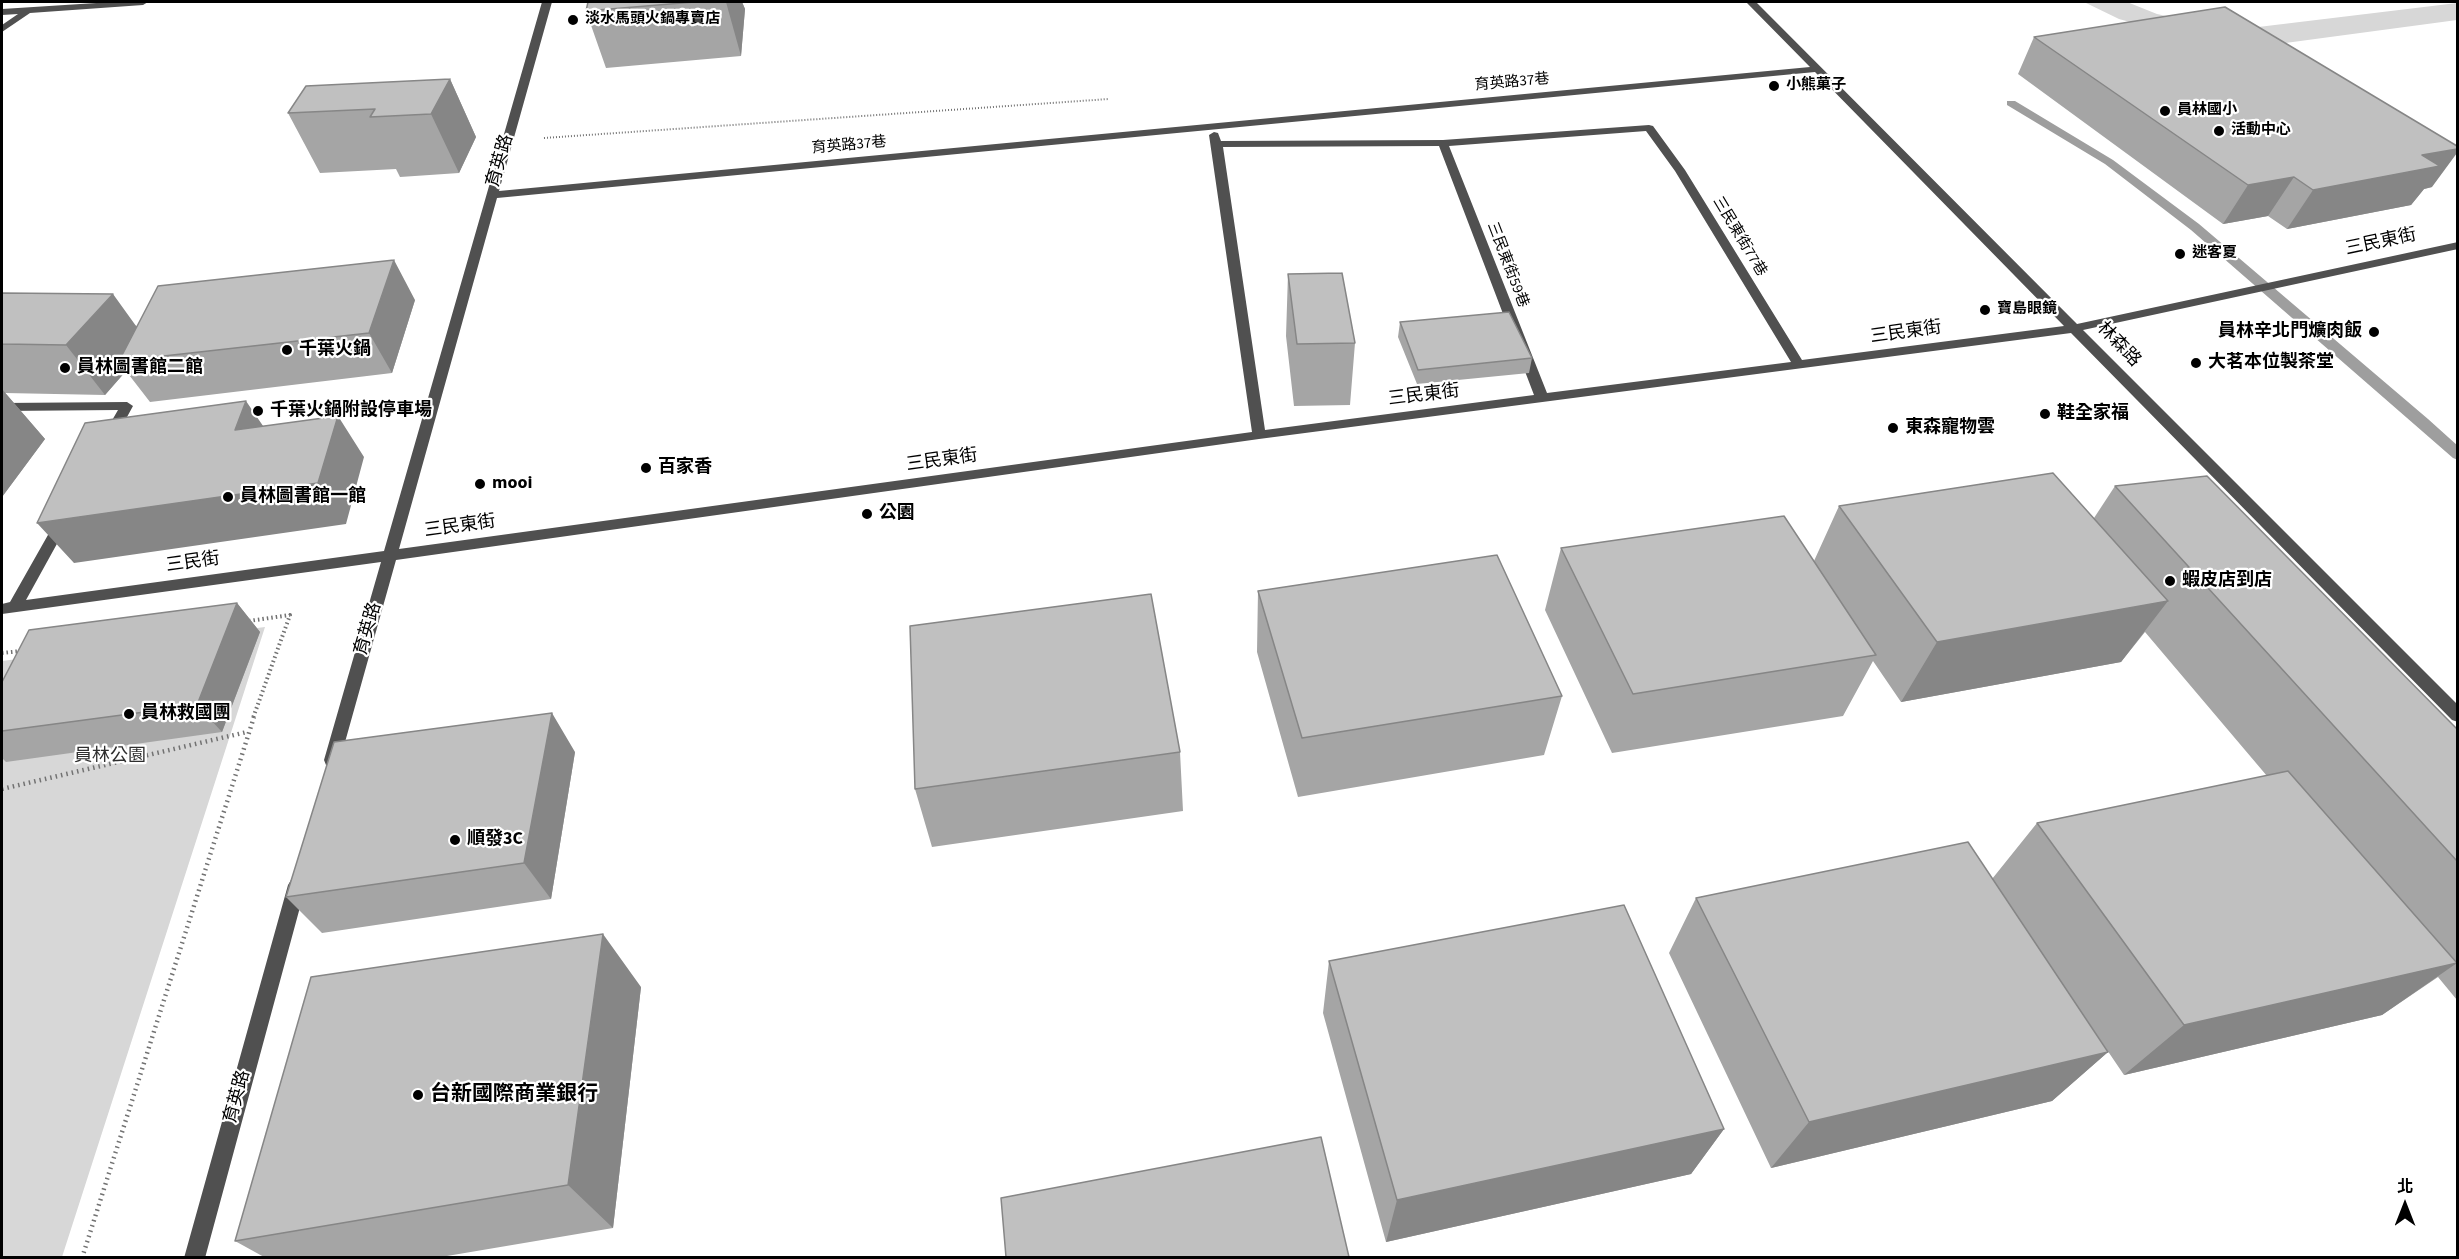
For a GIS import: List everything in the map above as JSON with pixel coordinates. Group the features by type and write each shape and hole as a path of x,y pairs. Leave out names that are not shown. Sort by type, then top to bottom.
{"street":[{"path":"2,29 40,2"},
{"path":"2,12 143,2"},
{"name":"育英路","path":"328,772 548,2"},
{"name":"林森路","path":"1751,2 2077,328 2457,716"},
{"name":"育英路37巷","path":"491,195 1817,69"},
{"path":"1210,127 1217,144 1258,435"},
{"name":"三民東街77巷","path":"1443,143 1649,128 1680,170 1798,365"},
{"path":"1217,144 1443,143"},
{"name":"三民東街59巷","path":"1443,143 1542,398"},
{"name":"三民東街","path":"390,554 1258,435 2077,328 2457,245"},
{"path":"2,407 127,406 104,447"},
{"path":"8,609 70,507"},
{"name":"三民街","path":"8,609 390,554"},
{"name":"育英路","path":"194,1257 303,864"}],"path":[{"path":"507,141 1113,99"},
{"path":"82,1257 248,732 290,615 244,621"},
{"path":"2,653 25,650"},
{"path":"2,789 248,732"}],"green space":[{"path":"2084,2 2127,2 2157,14 2207,25 2250,28 2457,3 2457,20 2248,48 2195,40 2119,19"},
{"name":"員林公園","path":"265,627 62,1257 2,1257 2,661"}],"building":[{"path":"588,2 694,2 586,11"},
{"path":"2225,7 2457,146 2457,149 2422,155 2440,166 2313,190 2294,177 2248,185 2034,37"},
{"path":"450,79 431,114 370,117 375,109 288,113 306,86"},
{"path":"394,260 369,333 119,361 158,286"},
{"path":"1342,273 1355,343 1297,344 1288,274"},
{"path":"2,293 113,294 66,345 2,344"},
{"path":"1509,312 1532,358 1418,370 1400,322"},
{"path":"246,401 235,430 338,416 318,483 37,523 85,423"},
{"path":"2053,473 2168,601 1937,642 1839,506"},
{"path":"2207,476 2457,729 2457,861 2115,486"},
{"path":"1784,516 1876,655 1633,694 1561,548"},
{"path":"1497,555 1562,696 1302,738 1258,591"},
{"path":"1151,594 1180,752 915,789 910,626"},
{"path":"237,603 197,705 2,731 2,682 29,630"},
{"path":"552,713 524,863 286,897 334,742"},
{"path":"2288,771 2457,963 2184,1025 2037,823"},
{"path":"1968,842 2108,1052 1809,1122 1696,898"},
{"path":"1624,905 1724,1129 1397,1200 1329,961"},
{"path":"603,934 568,1185 235,1241 311,977"},
{"path":"1321,1137 1349,1257 1006,1257 1001,1198"}],"waterway":[{"path":"2011,103 2109,162 2195,227 2423,422 2458,455"}],"place":[{"name":"淡水馬頭火鍋專賣店","path":"573,20"},
{"name":"小熊菓子","path":"1774,86"},
{"name":"員林國小","path":"2165,111"},
{"name":"活動中心","path":"2219,131"},
{"name":"迷客夏","path":"2180,254"},
{"name":"寶島眼鏡","path":"1985,310"},
{"name":"員林辛北門爌肉飯","path":"2374,332"},
{"name":"千葉火鍋","path":"287,350"},
{"name":"大茗本位製茶堂","path":"2196,363"},
{"name":"員林圖書館二館","path":"65,368"},
{"name":"千葉火鍋附設停車場","path":"258,411"},
{"name":"鞋全家福","path":"2045,414"},
{"name":"東森寵物雲","path":"1893,428"},
{"name":"百家香","path":"646,468"},
{"name":"mooi","path":"480,484"},
{"name":"員林圖書館一館","path":"228,497"},
{"name":"公園","path":"867,514"},
{"name":"蝦皮店到店","path":"2170,581"},
{"name":"員林救國團","path":"129,714"},
{"name":"順發3C","path":"455,840"},
{"name":"台新國際商業銀行","path":"418,1095"}]}
